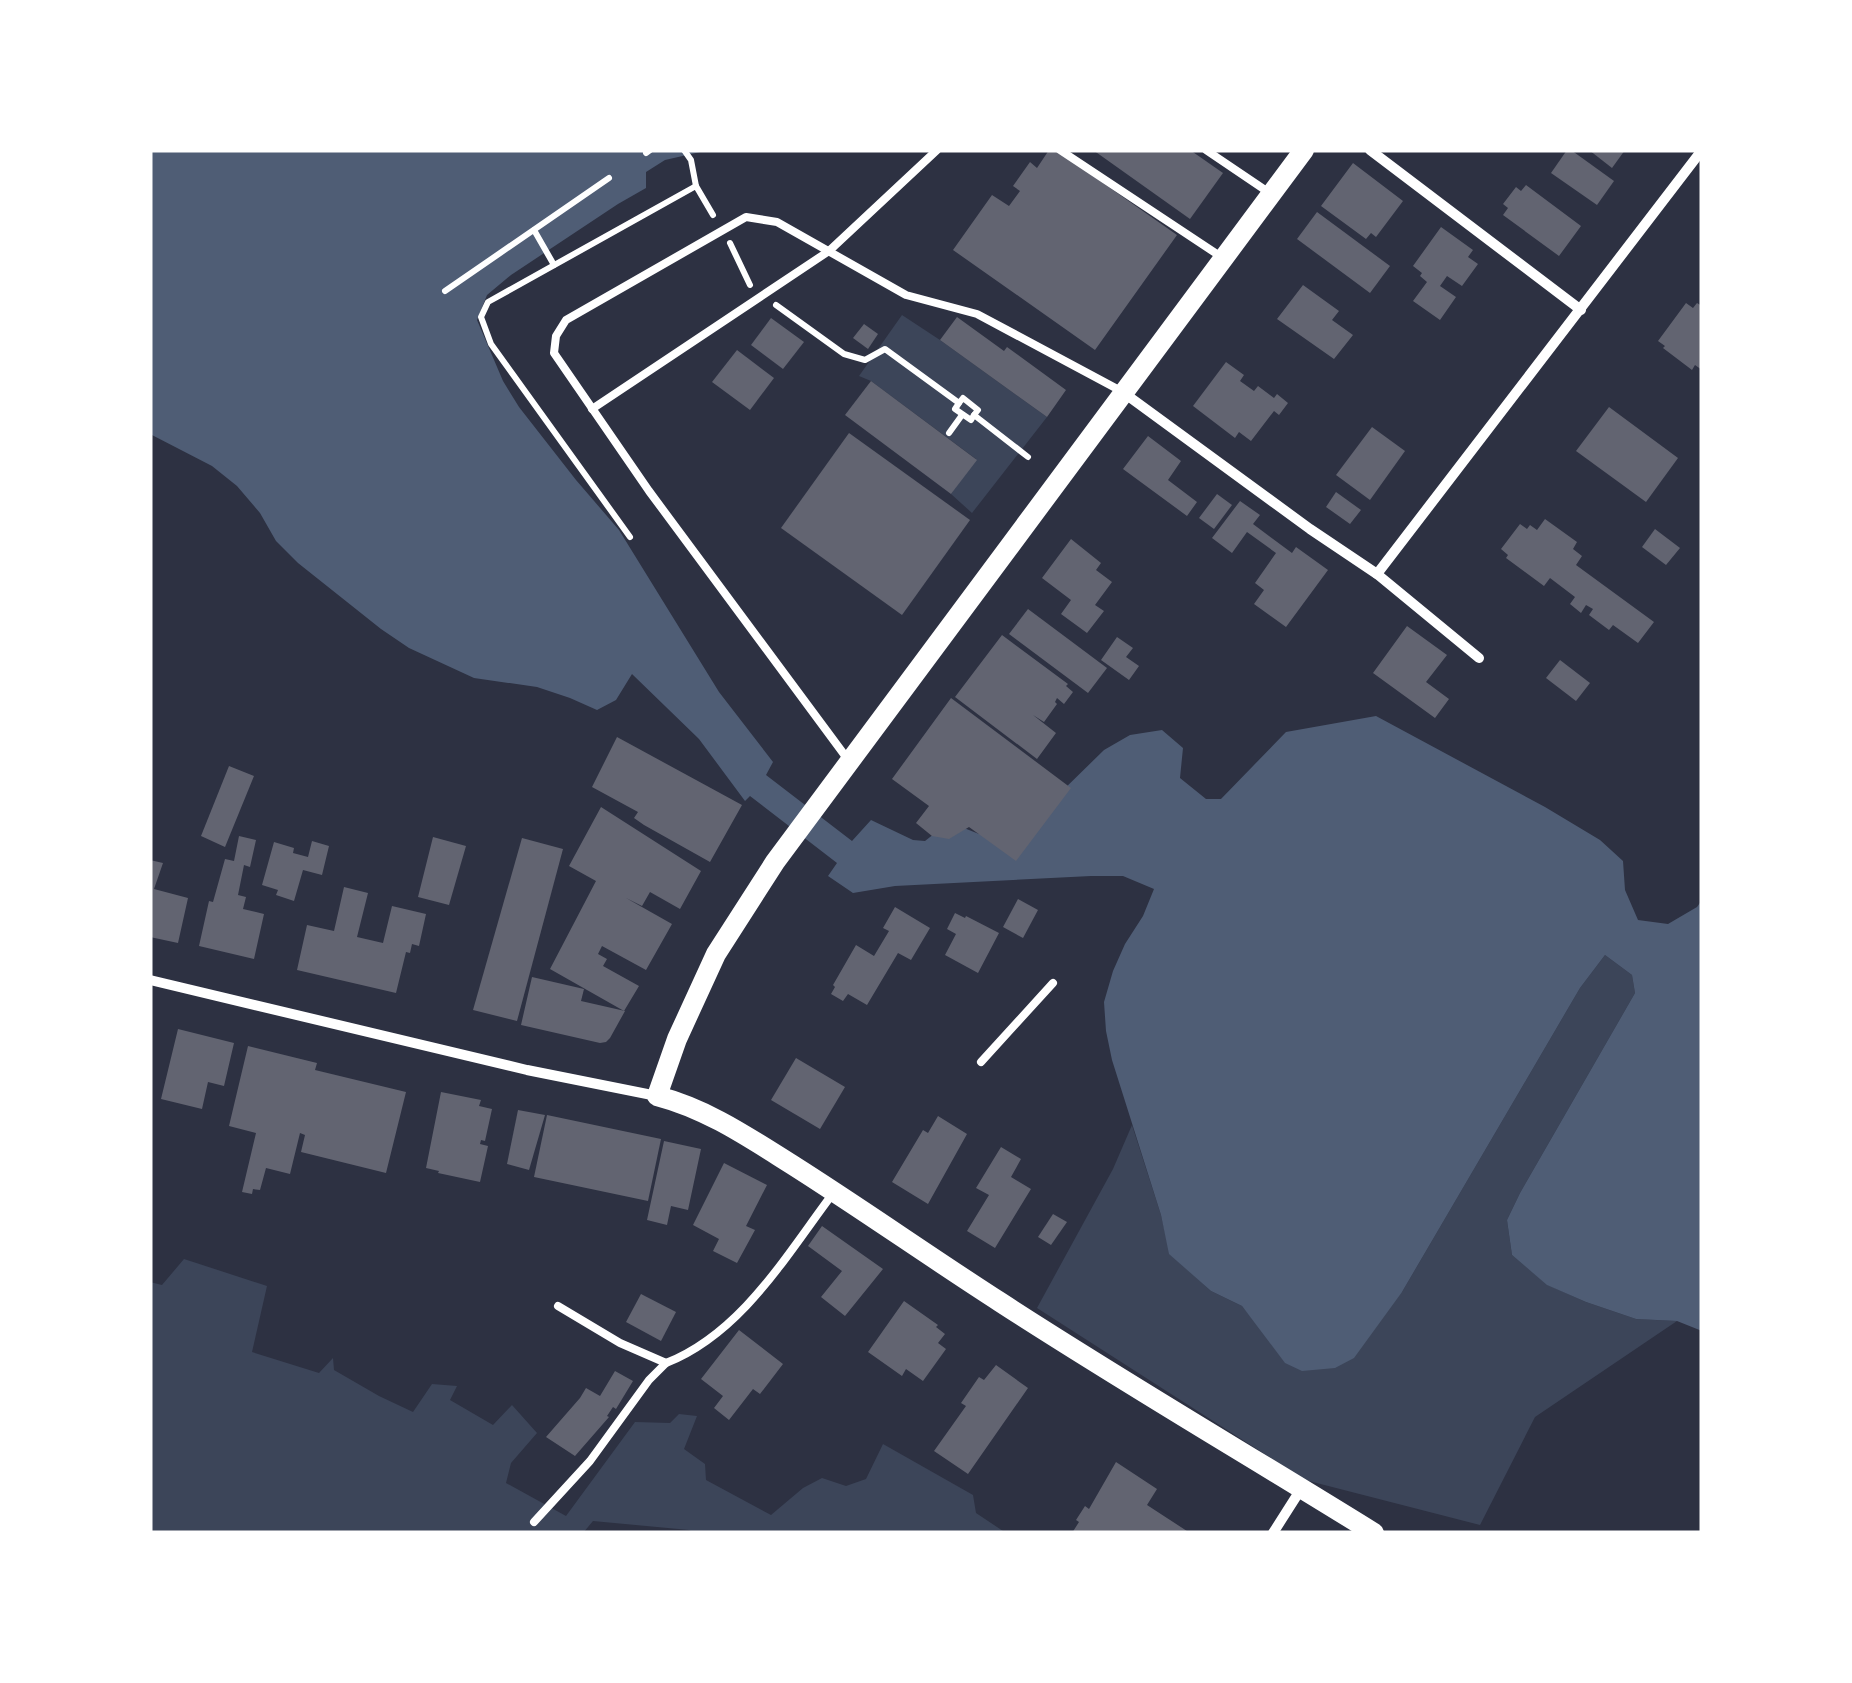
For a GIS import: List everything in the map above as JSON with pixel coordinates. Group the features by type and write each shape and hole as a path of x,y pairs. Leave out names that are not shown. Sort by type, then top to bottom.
{"main road":[{"path":"1304,150 795,833 716,954 677,1039 657,1096 705,1112 1030,1322 1374,1533"}],"street":[{"path":"1370,150 1582,310"},
{"path":"1377,574 1702,150"},
{"path":"1124,393 1377,574 1479,658"},
{"path":"150,980 527,1070 657,1096"},
{"path":"1273,1533 1302,1488"}],"lane":[{"path":"592,409 829,252 937,150"},
{"path":"1060,150 1224,258"},
{"path":"1206,150 1271,194"},
{"path":"849,761 649,491 554,353 556,336 566,320 746,218 777,222 906,295 977,314 1124,393"},
{"path":"981,1062 1053,983"},
{"path":"534,1522 590,1461 666,1363 686,1355 746,1305 834,1192"},
{"path":"558,1306 620,1343 666,1363"}],"path":[{"path":"684,150 696,186"},
{"path":"445,291 609,178"},
{"path":"534,230 554,266"},
{"path":"959,403 963,398 978,410 974,416"},
{"path":"950,433 962,414"}],"shaded area":[{"path":"150,150 709,150 665,160 646,172 646,188 511,275 487,295 477,320 503,381 519,407 619,530 719,692 773,762 766,775 852,841 871,820 913,840 925,841 949,822 979,834 1056,797 1104,750 1130,735 1162,730 1183,748 1180,778 1206,799 1221,799 1286,732 1376,716 1600,840 1623,861 1625,890 1638,920 1668,924 1702,900 1702,1331 1677,1321 1636,1319 1586,1302 1547,1285 1512,1255 1507,1220 1635,993 1632,975 1605,955 1580,988 1402,1292 1354,1358 1335,1368 1302,1371 1285,1363 1242,1306 1211,1291 1169,1254 1161,1215 1112,1060 1104,1002 1113,971 1154,889 1123,876 1091,876 895,886 853,893 828,876 837,863 750,796 745,801 699,739 632,674 616,700 597,710 537,687 474,678 409,648 381,629 298,563 276,541 260,513 237,486 212,466 150,434"},
{"path":"902,315 1047,417 972,513 951,494 976,459 859,376"},
{"path":"1605,955 1632,975 1635,993 1507,1220 1512,1255 1548,1285 1586,1302 1636,1319 1677,1321 1535,1417 1480,1525 1305,1480 1037,1308 1113,1169 1132,1125 1170,1254 1211,1291 1242,1306 1260,1328 1402,1292 1580,988"},
{"path":"184,1259 267,1286 252,1352 319,1373 333,1358 334,1370 413,1412 432,1384 457,1386 450,1400 493,1425 512,1405 537,1433 511,1463 506,1483 566,1516 635,1422 670,1423 679,1414 697,1416 684,1449 705,1464 706,1480 771,1515 803,1488 822,1478 846,1486 866,1479 883,1444 973,1495 976,1513 1006,1533 694,1533 593,1521 583,1533 150,1533 150,1282 162,1285"}],"building":[{"path":"1049,150 1056,150 1177,235 1095,350 953,250 992,195 1009,206 1020,191 1013,186 1030,162 1037,168"},
{"path":"1093,150 1190,150 1223,173 1190,219"},
{"path":"1567,150 1614,181 1597,205 1551,173"},
{"path":"1589,150 1625,150 1612,168"},
{"path":"1353,163 1403,201 1376,237 1371,233 1366,239 1321,206"},
{"path":"1526,185 1581,226 1559,256 1503,215 1508,208 1503,204 1516,187 1521,191"},
{"path":"1317,212 1390,266 1370,293 1297,239"},
{"path":"1441,227 1473,250 1468,257 1478,264 1462,286 1447,276 1440,286 1456,297 1440,320 1413,301 1427,282 1413,266"},
{"path":"1303,285 1339,311 1332,320 1353,335 1334,359 1277,319"},
{"path":"1686,303 1693,308 1697,303 1702,306 1702,370 1695,365 1692,370 1658,341"},
{"path":"957,317 1066,390 1047,417 940,340"},
{"path":"771,318 804,342 783,369 751,345"},
{"path":"864,324 878,334 868,349 853,338"},
{"path":"737,350 774,378 750,410 712,382"},
{"path":"1226,362 1244,375 1240,381 1254,391 1258,386 1288,403 1279,415 1274,411 1251,441 1239,432 1235,438 1193,406"},
{"path":"871,381 977,460 951,494 845,415"},
{"path":"1609,407 1678,458 1646,502 1576,451"},
{"path":"1372,427 1405,451 1370,500 1336,475"},
{"path":"849,433 970,520 902,615 781,528"},
{"path":"1148,436 1181,461 1168,480 1197,502 1187,516 1123,469"},
{"path":"1336,492 1361,510 1350,524 1326,507"},
{"path":"1217,494 1232,505 1214,529 1199,518"},
{"path":"1240,501 1260,515 1253,524 1292,553 1296,547 1328,570 1286,627 1254,604 1264,590 1255,583 1276,553 1247,532 1232,553 1212,538"},
{"path":"1545,519 1577,542 1573,549 1582,556 1576,565 1654,622 1638,643 1613,625 1609,630 1589,615 1593,609 1586,605 1581,613 1570,604 1575,597 1550,578 1544,586 1506,558 1508,555 1501,549 1520,524 1537,530"},
{"path":"1655,529 1680,548 1666,565 1642,547"},
{"path":"1071,539 1101,563 1096,570 1112,582 1095,605 1104,611 1087,633 1061,614 1071,600 1042,578"},
{"path":"1028,609 1107,668 1088,693 1009,634"},
{"path":"1407,626 1447,655 1426,682 1449,699 1435,718 1373,673"},
{"path":"1002,635 1068,684 1073,692 1064,704 1057,698 1044,722 1033,715 1056,733 1037,759 955,697"},
{"path":"1117,637 1133,648 1126,657 1139,666 1129,680 1101,660"},
{"path":"1560,660 1590,683 1576,701 1546,678"},
{"path":"951,698 1071,788 1016,861 969,827 949,839 932,836 916,823 929,806 892,779"},
{"path":"617,737 742,805 710,862 644,825 634,818 638,812 592,787"},
{"path":"229,766 254,776 225,847 201,836"},
{"path":"601,807 701,871 680,909 650,892 642,906 626,898 672,924 646,970 602,946 598,954 607,959 603,966 639,986 624,1011 550,969 596,881 569,866"},
{"path":"239,836 256,840 250,867 244,865 238,895 246,897 243,909 264,914 254,959 199,946 209,901 213,902 225,859 234,861"},
{"path":"433,837 466,846 449,905 418,897"},
{"path":"522,838 563,849 517,1021 473,1010"},
{"path":"312,841 329,846 322,875 303,870 294,901 262,885 274,842 308,857"},
{"path":"150,860 163,863 154,889 188,898 178,943 150,937"},
{"path":"344,887 368,893 357,937 383,943 392,906 426,914 419,946 412,944 410,953 406,952 396,993 297,970 307,925 334,931"},
{"path":"1018,899 1038,910 1023,938 1003,927"},
{"path":"895,907 930,928 911,960 898,953 867,1005 848,994 843,1001 831,994 856,945 874,956 889,931 883,928"},
{"path":"955,913 999,933 978,973 945,955 956,934 947,929"},
{"path":"532,977 584,989 581,1001 625,1011 610,1038 600,1043 521,1025"},
{"path":"178,1029 234,1043 224,1086 208,1082 202,1109 161,1099"},
{"path":"248,1046 317,1063 315,1070 406,1092 386,1173 301,1152 305,1135 300,1133 290,1174 266,1168 260,1190 253,1189 252,1194 242,1192 256,1133 229,1126"},
{"path":"796,1058 845,1087 820,1129 771,1100"},
{"path":"441,1092 481,1100 479,1106 492,1109 485,1141 480,1144 488,1146 480,1182 426,1168"},
{"path":"518,1110 545,1115 529,1170 507,1164"},
{"path":"547,1115 661,1139 648,1201 534,1177"},
{"path":"938,1116 967,1134 928,1204 892,1182 923,1130 928,1133"},
{"path":"664,1141 701,1149 688,1210 671,1206 667,1225 647,1220"},
{"path":"1001,1147 1021,1159 1011,1177 1031,1189 995,1248 967,1231 989,1195 976,1188"},
{"path":"724,1163 767,1185 746,1226 755,1230 737,1263 713,1251 719,1239 693,1225"},
{"path":"1053,1214 1067,1222 1051,1245 1038,1237"},
{"path":"822,1226 883,1269 845,1316 821,1297 842,1271 808,1246"},
{"path":"641,1294 676,1312 661,1341 626,1322"},
{"path":"904,1301 945,1334 938,1343 946,1349 923,1381 906,1369 902,1376 868,1352"},
{"path":"739,1330 783,1364 760,1394 753,1389 729,1420 714,1408 723,1396 701,1379"},
{"path":"996,1365 1028,1388 968,1474 934,1451 966,1406 961,1403 979,1377 984,1380"},
{"path":"615,1371 633,1381 616,1409 613,1407 575,1456 546,1437 586,1388 600,1396"},
{"path":"1116,1462 1157,1489 1147,1505 1190,1533 1072,1533 1079,1522 1076,1520 1085,1506 1089,1509"}]}
